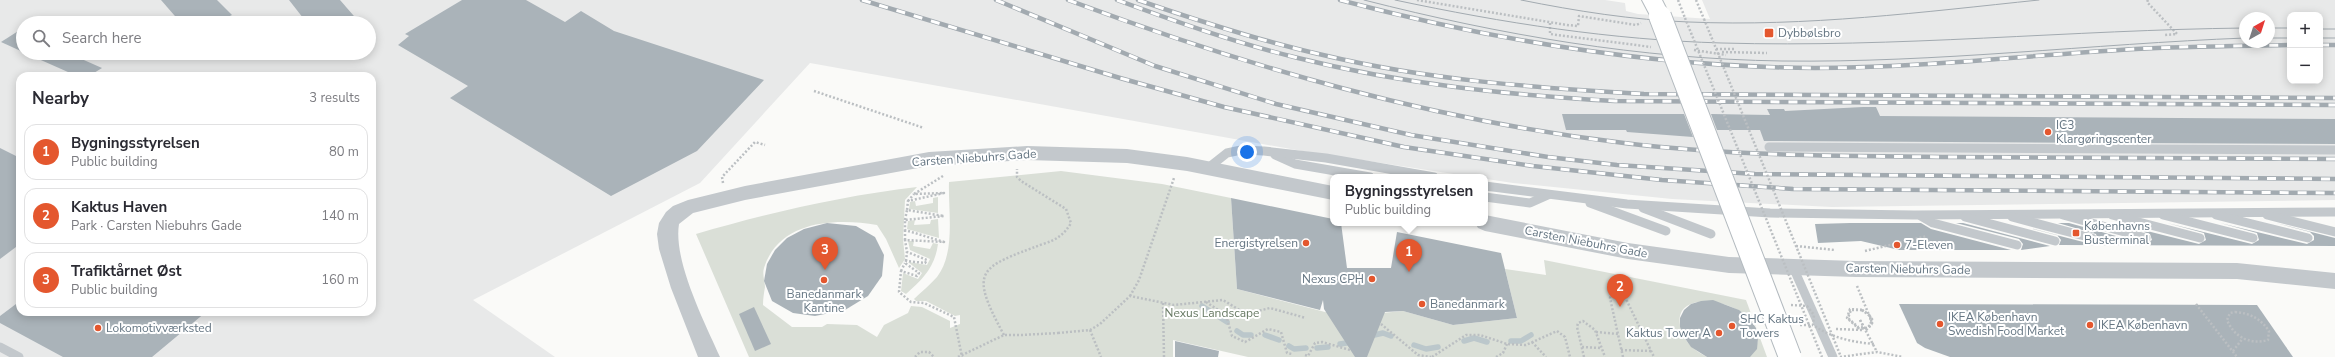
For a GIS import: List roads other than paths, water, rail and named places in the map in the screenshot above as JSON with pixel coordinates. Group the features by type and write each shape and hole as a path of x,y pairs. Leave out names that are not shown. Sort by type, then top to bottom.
{"street":[{"path":"1654,10 1790,357"},
{"name":"Carsten Niebuhrs Gade","path":"708,357 671,257 667,232 668,223 679,212 688,207 745,193 929,159 1015,154 1127,156 1208,168 1330,192"},
{"name":"Carsten Niebuhrs Gade","path":"1488,224 1628,251 1704,263 1793,267 2237,271 2335,281"}],"lane":[{"path":"1769,147 2335,150"},
{"path":"1208,168 1227,153 1247,150 1414,174"},
{"path":"1268,152 1295,164 1353,174"},
{"path":"1488,186 1548,195 1692,210 1803,215 2335,212"},
{"path":"1488,197 1530,203 1548,195"},
{"path":"1578,198 1666,232"},
{"path":"1630,204 1711,234"},
{"path":"2210,212 2223,218 2308,238"},
{"path":"2259,212 2335,232"},
{"path":"2316,212 2335,219"},
{"path":"2056,213 2146,238"},
{"path":"2108,213 2121,219 2200,238"},
{"path":"2157,213 2169,218 2253,238"},
{"path":"1919,215 1933,223 2017,245"},
{"path":"1960,215 1972,220 2055,241"},
{"path":"2007,215 2092,238"},
{"path":"1793,267 1833,357"},
{"path":"0,347 19,357"}],"waterway":[{"path":"1202,306 1227,322"},
{"path":"1237,331 1243,335 1251,335"},
{"path":"1370,336 1383,333 1391,336"},
{"path":"1265,335 1279,340"},
{"path":"1511,341 1521,341 1531,335"},
{"path":"1464,341 1474,338 1487,342"},
{"path":"1340,344 1353,342"},
{"path":"1414,345 1426,349 1438,347"},
{"path":"1289,346 1294,349 1306,348"},
{"path":"1317,348 1328,347"}],"tram line":[{"path":"1364,0 1467,24 1571,43 1676,56 1729,59 1782,61 1898,59 2239,38"},
{"path":"1395,0 1476,16 1558,29 1640,38 1722,43 1853,43 2180,29 2239,28"},
{"path":"1521,0 1625,17 1668,21 1733,23 1821,20 1908,14 2039,0"},
{"path":"2275,28 2287,28"},
{"path":"2323,29 2335,29"},
{"path":"2275,38 2287,38"},
{"path":"2323,38 2335,38"}],"railway":[{"path":"862,0 1120,78 1224,107 1404,147 1533,166 1662,180 1793,189 2335,193"},
{"path":"996,0 1155,66 1276,104 1411,135 1548,157 1617,165 1755,174 2335,179"},
{"path":"1068,0 1272,69 1342,88 1481,120 1552,133 1624,143 1704,151 1826,156 2335,159"},
{"path":"1117,0 1229,39 1298,58 1376,75 1495,92 1615,101 2335,105"},
{"path":"1138,0 1230,30 1276,43 1363,64 1442,77 1523,86 1644,94 2335,98"},
{"path":"1340,0 1457,28 1575,49 1695,63 1755,66 1815,68 1895,66 2136,49 2287,45"},
{"path":"2323,45 2335,45"}],"place":[{"name":"Dybbølsbro","path":"1769,33"},
{"name":"IC3 Klargøringscenter","path":"2048,132"},
{"name":"Københavns Busterminal","path":"2076,233"},
{"name":"Energistyrelsen","path":"1306,243"},
{"name":"7-Eleven","path":"1897,245"},
{"name":"Trafiktårnet Øst","path":"825,270"},
{"name":"Bygningsstyrelsen","path":"1409,272"},
{"name":"Nexus CPH","path":"1372,279"},
{"name":"Banedanmark Kantine","path":"824,280"},
{"name":"Banedanmark","path":"1422,304"},
{"name":"Kaktus Haven","path":"1620,307"},
{"name":"IKEA København Swedish Food Market","path":"1940,324"},
{"name":"IKEA København","path":"2090,325"},
{"name":"SHC Kaktus Towers","path":"1732,326"},
{"name":"Lokomotivværksted","path":"98,328"},
{"name":"Kaktus Tower A","path":"1719,333"}],"park label":[{"name":"Nexus Landscape","path":"1212,313"}]}
